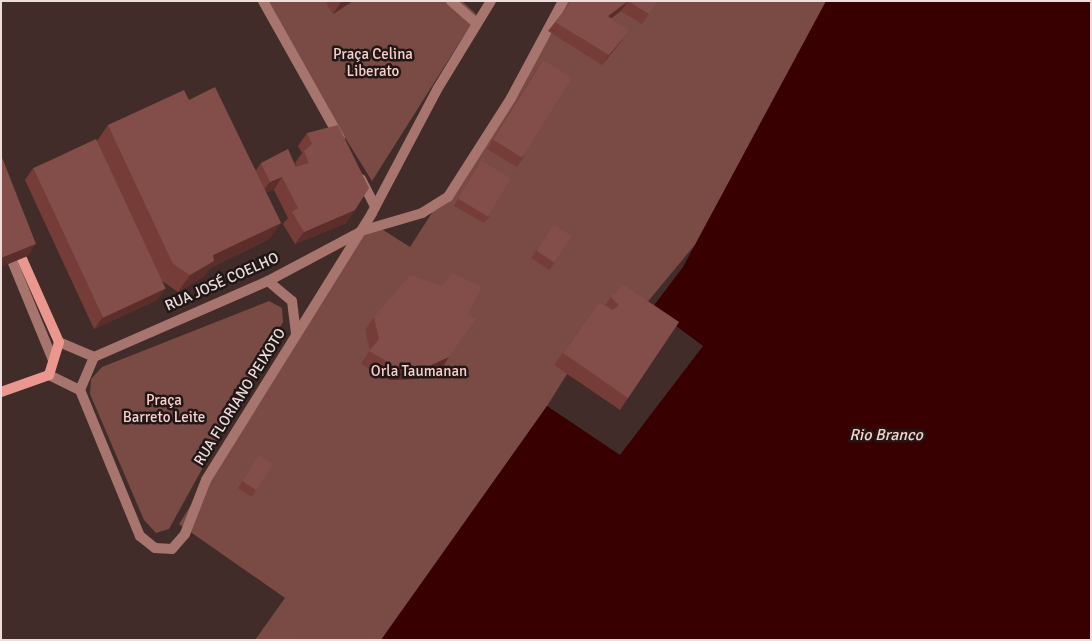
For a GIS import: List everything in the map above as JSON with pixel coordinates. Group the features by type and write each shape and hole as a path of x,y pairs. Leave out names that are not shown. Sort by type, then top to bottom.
{"main road":[{"path":"1,392 49,375 59,342 17,261"}],"street":[{"path":"263,1 345,148"},
{"path":"451,1 476,23"},
{"name":"RUA FLORIANO PEIXOTO","path":"80,390 140,536 155,548 178,545 206,480 361,231 476,23 491,1"},
{"path":"361,231 422,213 448,197 511,98 563,1"},
{"path":"354,164 375,207"},
{"name":"RUA JOSÉ COELHO","path":"94,357 268,280 361,231"},
{"path":"17,261 53,360"},
{"path":"268,280 292,301 296,336"},
{"path":"49,375 80,390 94,357 59,342"}],"green space":[{"name":"Praça Celina Liberato","path":"260,1 462,1 477,15 372,181"},
{"name":"Orla Taumanan","path":"568,1 838,1 776,147 640,311 615,298 547,406 381,640 255,640 285,598 179,524 369,221 410,247"},
{"name":"Praça Barreto Leite","path":"269,301 282,308 283,322 169,529 156,533 144,520 90,394 91,379 102,367"}],"water":[{"name":"Rio Branco","path":"826,1 1091,1 1091,640 381,640 547,406 620,455 703,346 652,308 683,267"}],"building":[{"path":"572,1 628,1 608,16 629,31 609,55 555,22"},
{"path":"628,1 658,1 649,14"},
{"path":"543,60 572,78 522,158 493,140"},
{"path":"215,87 281,223 213,255 214,261 190,275 173,264 108,125 184,90 189,100"},
{"path":"338,125 369,188 355,210 304,232 292,212 298,208 282,177 270,182 261,163 288,149 296,167 309,163 304,151 312,144 307,133"},
{"path":"96,139 166,289 103,318 33,168"},
{"path":"1,155 36,244 1,258"},
{"path":"481,160 511,178 488,217 458,199"},
{"path":"554,224 572,236 554,263 536,251"},
{"path":"452,273 482,287 468,314 476,319 449,357 427,367 398,368 369,351 379,339 374,317 410,275 442,286"},
{"path":"624,285 679,322 628,398 563,353 599,302 613,310 619,305 611,297"},
{"path":"259,455 273,464 256,490 242,481"}]}
